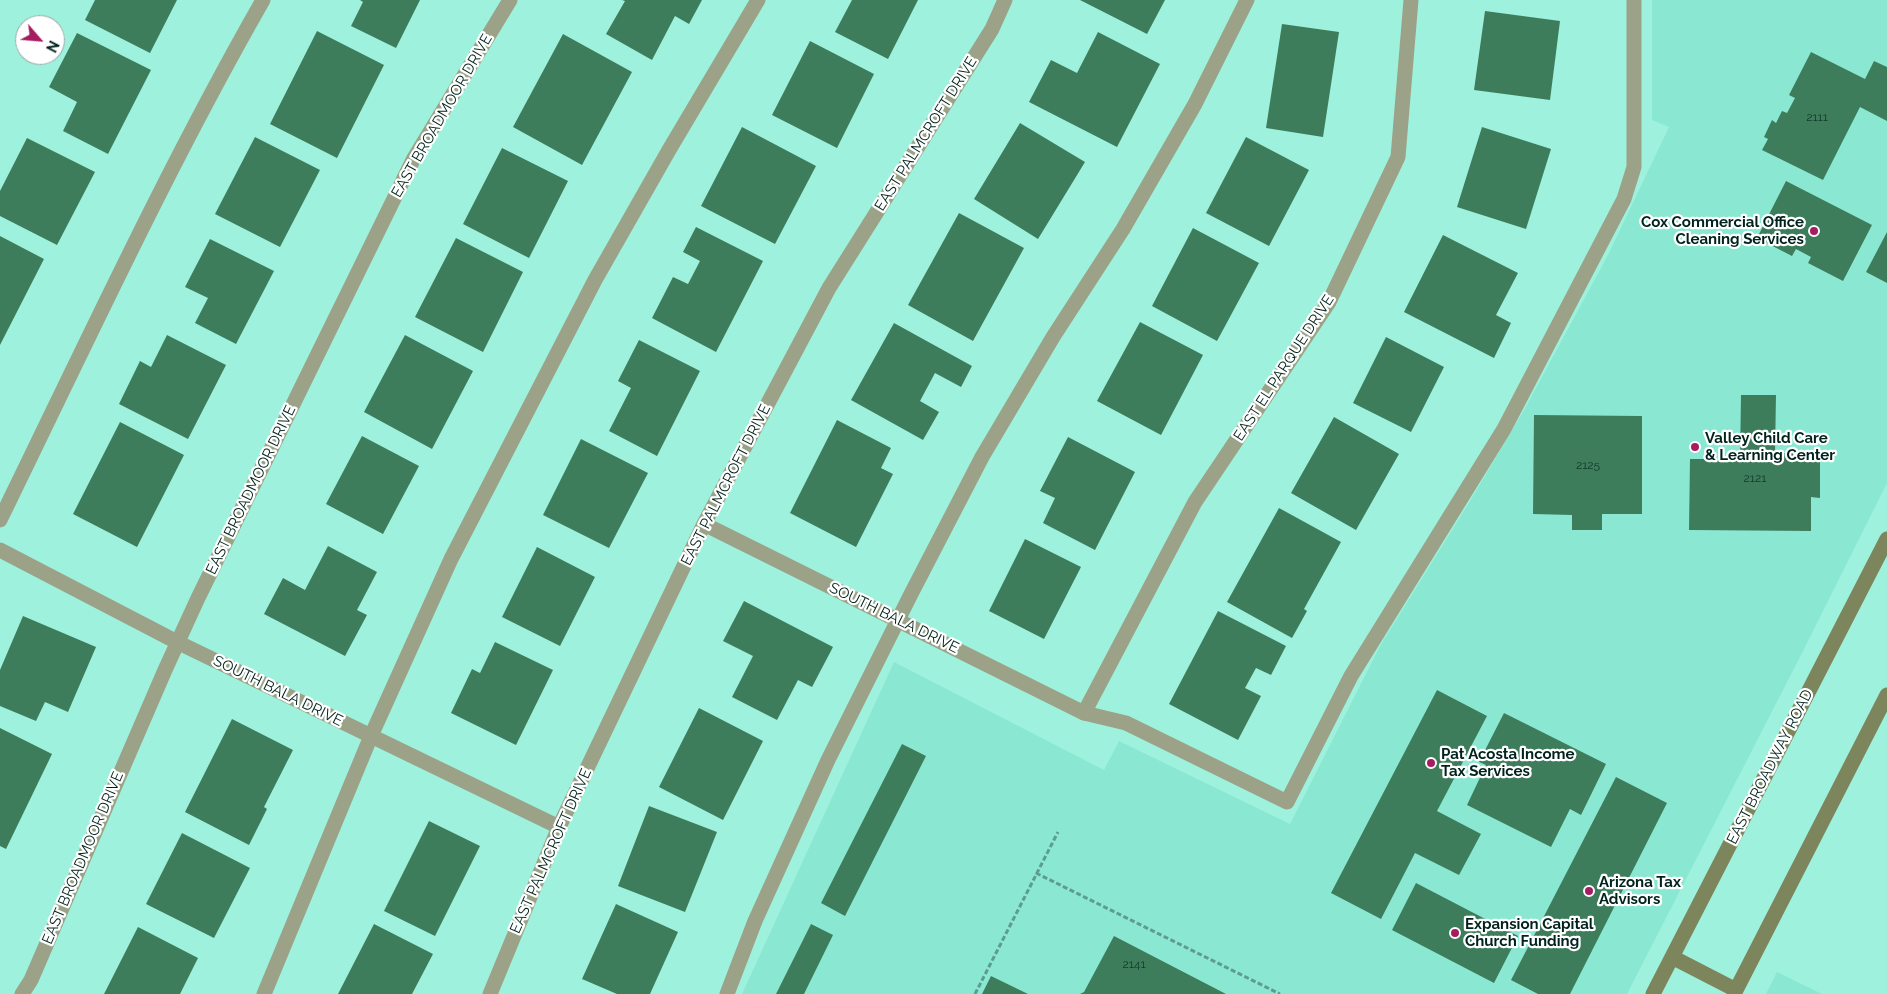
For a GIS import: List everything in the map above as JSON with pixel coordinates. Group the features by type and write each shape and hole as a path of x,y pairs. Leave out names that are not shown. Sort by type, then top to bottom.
{"main road":[{"name":"EAST BROADWAY ROAD","path":"1653,994 1887,539"},
{"path":"1672,957 1735,992 1887,695"}],"street":[{"path":"0,520 135,244 239,42 263,0"},
{"name":"EAST BROADMOOR DRIVE","path":"22,994 31,980 177,642 413,160 510,0"},
{"path":"264,994 371,736 451,559 595,280 758,0"},
{"name":"EAST PALMCROFT DRIVE","path":"490,994 559,828 704,524 828,288 992,29 1005,0"},
{"path":"727,994 755,921 828,760 982,457 1053,337 1128,221 1195,104 1247,0"},
{"name":"EAST EL PARQUE DRIVE","path":"1084,713 1195,502 1329,302 1398,157 1411,0"},
{"name":"SOUTH BALA DRIVE","path":"704,524 1084,713 1126,723 1287,802 1351,676 1504,429 1624,199 1634,167 1634,0"},
{"name":"SOUTH BALA DRIVE","path":"0,550 177,642 559,828"}],"path":[{"path":"975,994 1058,832"},
{"path":"1036,873 1280,994"}],"shaded area":[{"path":"1652,0 1887,0 1887,483 1627,994 742,994 894,662 1104,770 1119,741 1290,824 1380,646 1523,412 1608,255 1669,127 1652,120"},
{"path":"1777,972 1822,994 1766,994"}],"building":[{"path":"95,0 177,0 150,53 85,20"},
{"path":"360,0 420,0 396,48 351,26 363,2"},
{"path":"622,0 702,0 689,24 675,16 652,60 606,34 625,1"},
{"path":"852,0 918,0 888,59 835,32"},
{"path":"1080,0 1165,0 1147,34"},
{"path":"1485,11 1560,21 1550,100 1474,90"},
{"path":"1282,24 1339,32 1323,137 1266,128"},
{"path":"317,31 384,65 337,158 270,124"},
{"path":"1098,32 1160,64 1117,147 1029,102 1051,60 1077,73"},
{"path":"77,33 151,70 108,154 63,131 77,102 49,87 60,65 65,65 65,56"},
{"path":"563,34 632,72 582,165 513,127"},
{"path":"810,41 874,74 837,148 772,115"},
{"path":"1811,52 1865,79 1874,61 1887,67 1887,121 1860,107 1823,180 1762,150 1768,139 1764,137 1772,120 1776,123 1782,111 1787,113 1795,98 1789,95"},
{"path":"1020,123 1085,162 1038,239 974,199"},
{"path":"742,127 816,166 775,244 701,206"},
{"path":"1482,127 1551,149 1526,229 1457,207"},
{"path":"255,137 320,170 280,247 215,214"},
{"path":"1246,137 1309,170 1269,246 1206,213"},
{"path":"27,138 95,172 57,245 0,216 0,191"},
{"path":"502,148 568,181 529,258 463,224"},
{"name":"Cox Commercial Office Cleaning Services","path":"1786,181 1872,225 1843,281 1808,263 1811,257 1796,249 1792,256 1757,238"},
{"path":"959,213 1024,248 973,341 908,305"},
{"path":"696,227 763,261 716,352 652,318 673,277 688,284 700,261 683,252"},
{"path":"1193,228 1259,263 1217,341 1152,306"},
{"path":"1887,232 1887,283 1866,272"},
{"path":"1443,235 1518,273 1496,315 1511,323 1494,358 1404,312"},
{"path":"0,236 44,259 0,345"},
{"path":"456,238 523,272 483,352 415,317"},
{"path":"210,239 274,271 236,344 195,323 208,298 185,287"},
{"path":"1140,322 1203,355 1161,435 1097,401"},
{"path":"894,323 972,366 961,387 935,373 920,401 939,412 923,440 851,400"},
{"path":"167,335 226,365 188,439 119,404 140,361 151,367"},
{"path":"405,335 473,371 432,449 364,412"},
{"path":"1386,337 1444,367 1411,432 1353,403"},
{"path":"639,340 700,371 657,456 609,431 631,388 618,381"},
{"path":"1741,395 1776,395 1775,453 1820,453 1820,498 1811,497 1811,531 1689,530 1690,459 1740,459"},
{"path":"1534,415 1642,416 1642,514 1602,514 1602,530 1572,530 1572,515 1533,514"},
{"path":"1334,417 1399,454 1356,530 1291,493"},
{"path":"837,420 891,448 881,468 893,474 856,547 790,513"},
{"path":"120,422 184,455 137,547 73,514"},
{"path":"362,436 419,466 383,534 326,504"},
{"path":"1068,437 1135,472 1095,550 1043,523 1055,498 1040,491"},
{"path":"581,439 648,473 609,548 543,515"},
{"path":"1279,508 1341,542 1304,609 1307,611 1292,638 1227,602"},
{"path":"1025,539 1081,567 1044,639 989,611"},
{"path":"328,546 377,572 357,610 367,615 345,656 264,614 283,578 305,590"},
{"path":"537,547 595,577 560,646 502,617"},
{"path":"744,601 833,647 812,687 798,680 777,720 732,697 753,656 723,641"},
{"path":"1218,611 1286,646 1271,675 1256,668 1245,688 1261,696 1238,740 1169,704"},
{"path":"23,616 96,647 68,712 45,702 36,721 0,706 0,670"},
{"path":"495,642 553,670 516,745 451,713 472,669 480,673"},
{"name":"Pat Acosta Income Tax Services","path":"1437,690 1487,716 1437,811 1481,834 1459,875 1415,853 1381,919 1331,893"},
{"path":"699,708 763,741 723,820 659,787"},
{"path":"1504,713 1606,764 1581,815 1570,809 1551,847 1467,805 1486,765 1479,762"},
{"path":"232,719 293,750 264,807 267,809 249,845 185,812"},
{"path":"0,728 52,754 6,849 0,846"},
{"path":"902,744 926,756 845,916 821,903"},
{"name":"Arizona Tax Advisors","path":"1616,777 1667,803 1570,994 1538,994 1511,980"},
{"path":"649,806 717,832 685,912 618,886"},
{"path":"429,821 480,846 435,936 384,911"},
{"path":"182,833 250,868 214,938 146,904"},
{"name":"Expansion Capital Church Funding","path":"1416,883 1518,936 1494,983 1392,930"},
{"path":"616,904 678,932 650,994 617,994 582,979"},
{"path":"374,924 433,954 412,994 338,994"},
{"path":"811,924 833,935 804,994 776,994"},
{"path":"138,927 198,958 180,994 104,994"},
{"path":"1114,936 1226,994 1080,994 1084,992"},
{"path":"991,976 1028,994 982,994"}],"place":[{"name":"Cox Commercial Office Cleaning Services","path":"1814,231"},
{"name":"Valley Child Care & Learning Center","path":"1695,447"},
{"name":"Pat Acosta Income Tax Services","path":"1431,763"},
{"name":"Arizona Tax Advisors","path":"1589,891"},
{"name":"Expansion Capital Church Funding","path":"1455,933"}]}
